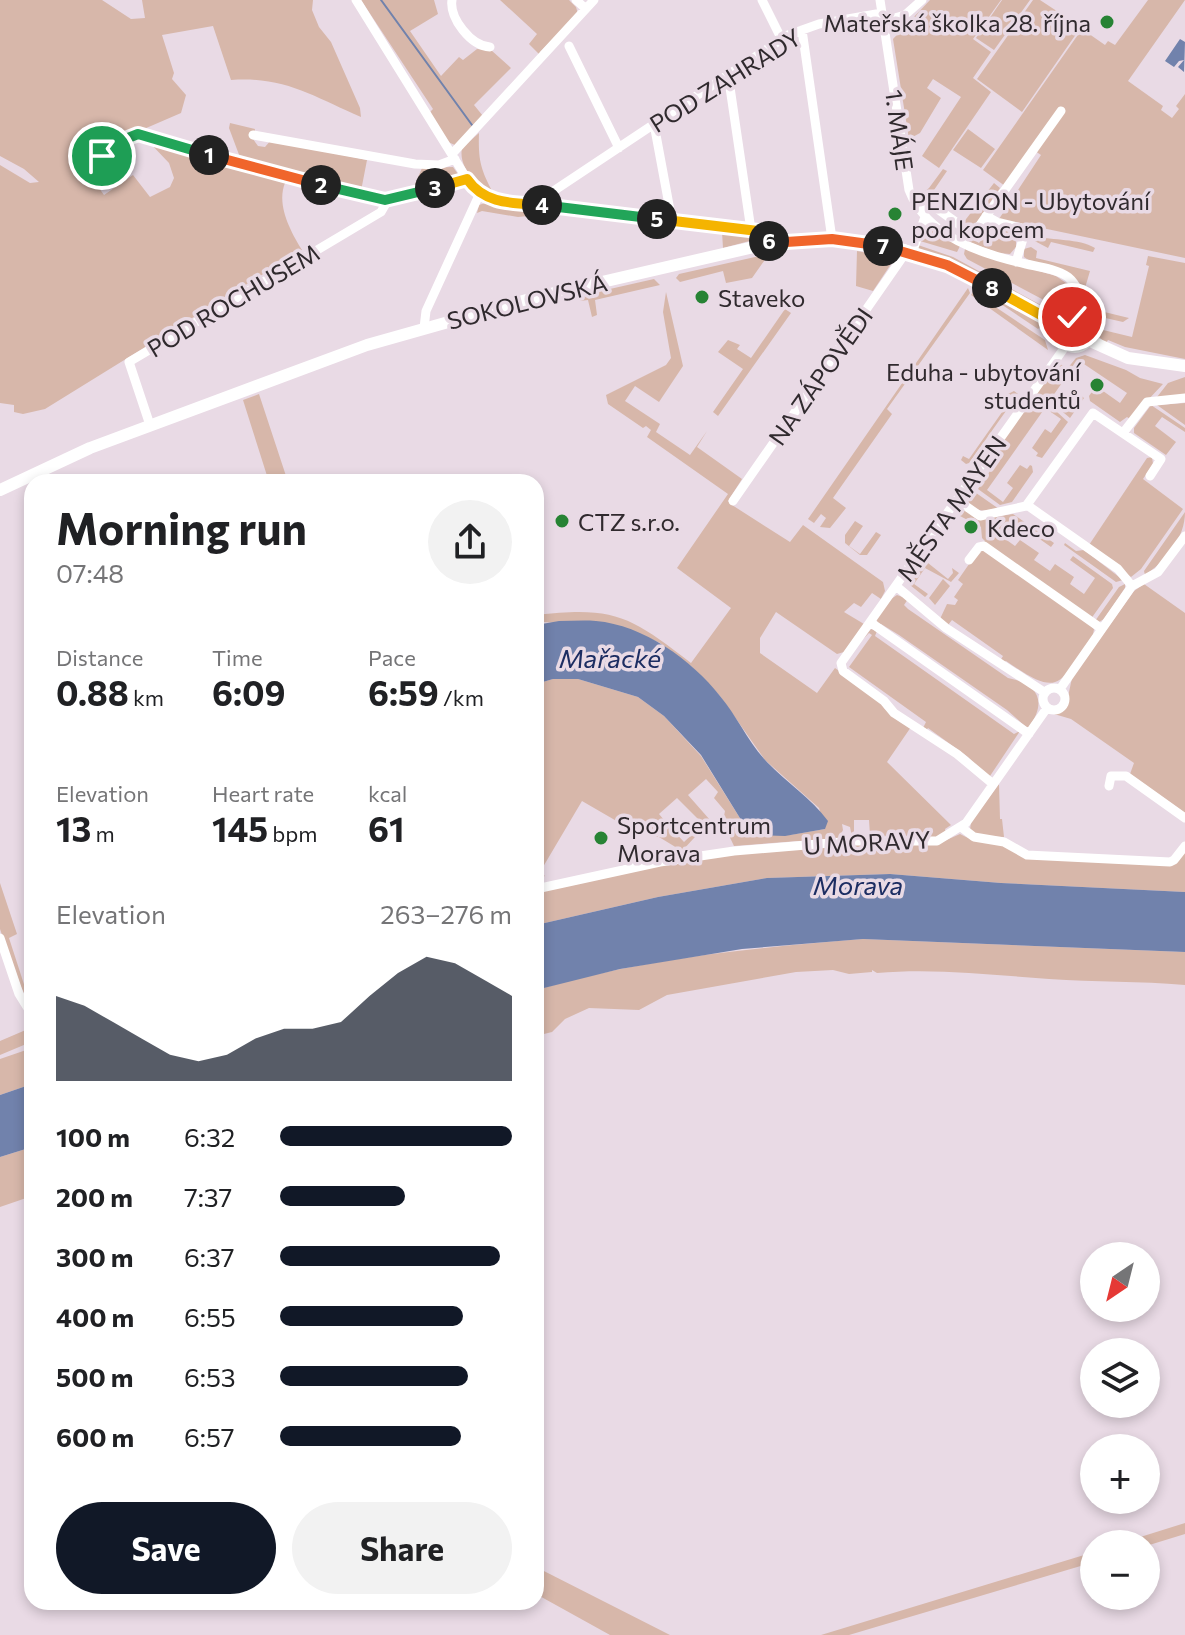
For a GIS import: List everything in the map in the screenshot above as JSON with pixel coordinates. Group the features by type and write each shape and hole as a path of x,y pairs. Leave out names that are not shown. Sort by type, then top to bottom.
{"main road":[{"name":"SOKOLOVSKÁ","path":"33,474 150,425 367,345 549,294 771,243 832,239 908,252 971,277 1061,326"},
{"path":"1079,317 1089,327 1088,340 1077,347 1067,344 1060,335 1061,326 1069,318 1079,317"},
{"path":"1088,340 1136,360 1185,366"},
{"name":"SOKOLOVSKÁ","path":"0,490 24,478"}],"street":[{"path":"356,0 467,179 480,193 502,202 751,228 771,243"},
{"path":"452,0 451,10 458,23 481,45 490,47"},
{"path":"576,0 586,9"},
{"path":"253,135 415,164 439,165 454,156 594,0"},
{"path":"762,0 781,38"},
{"name":"1. MÁJE","path":"880,0 909,190 916,206 925,217 965,245 990,255 1056,271 1068,278 1079,291 1079,317"},
{"name":"POD ZAHRADY","path":"544,205 552,192 781,38 837,20 905,15 922,0"},
{"path":"802,30 832,239"},
{"path":"569,46 619,148"},
{"path":"728,74 751,228"},
{"path":"916,206 932,205 971,233 975,232 1061,111"},
{"path":"654,124 658,131 672,221"},
{"name":"POD ROCHUSEM","path":"102,156 130,137 143,134 268,172 388,200 467,179"},
{"path":"424,328 426,311 480,193"},
{"name":"POD ROCHUSEM","path":"150,425 129,362 381,212 388,200"},
{"path":"986,216 1026,229 1016,262"},
{"path":"908,252 925,217"},
{"name":"NA ZÁPOVĚDI","path":"733,501 908,252"},
{"name":"MĚSTA MAYEN","path":"993,784 957,754 912,726 843,671 842,660 1067,344"},
{"path":"1123,433 1147,402 1185,398"},
{"path":"957,500 980,516 1027,505 1090,415 1096,414 1161,459 1150,476"},
{"path":"1027,505 1118,569 1132,586"},
{"path":"1060,689 1132,586 1160,571 1185,536"},
{"path":"969,560 980,546 984,546 1102,629"},
{"path":"896,586 946,628 1044,692"},
{"path":"870,622 1029,734"},
{"path":"1051,687 1060,689 1065,699 1063,705 1056,710 1047,708 1042,699 1044,692 1051,687"},
{"path":"961,827 1047,708"},
{"path":"1109,786 1111,776 1126,776 1185,818"},
{"name":"U MORAVY","path":"544,887 718,852 854,841 930,842 961,827 974,837 1004,842 1027,855 1170,862 1185,847"},
{"path":"0,938 24,1002"}],"shaded area":[{"path":"0,0 102,0 131,19 145,18 142,0 313,0 312,10 319,27 331,42 360,108 361,117 283,85 267,81 231,80 213,26 162,35 174,73 172,79 186,95 181,113 144,129 148,141 285,183 284,209 289,227 302,250 45,409 23,414 14,412 14,405 0,403 0,165 30,183 39,182 24,169 0,156","holes":["133,141 148,141 169,163 174,178 170,187 150,197 133,175 104,195 89,174 118,149"]},
{"path":"361,0 434,0 438,14 410,31 441,76 459,57 463,60 477,49 491,50 511,68 474,105 483,116 455,145 448,142 430,112 433,109"},
{"path":"500,0 569,0 578,14 540,55 529,44 537,34"},
{"path":"930,0 1001,0 973,39 991,52 973,78 991,92 939,168 922,156 961,97 933,79 927,88 941,98 920,133 909,139 893,39"},
{"path":"1002,0 1030,0 994,50 976,38"},
{"path":"1033,0 1040,0 1081,27 1022,112 977,79"},
{"path":"1148,0 1185,0 1128,81 1163,106 1161,110 1172,118 1185,94 1185,258 999,219 1041,155 1035,151 1005,186 983,170 1082,29 1105,45 1108,41 1115,45"},
{"path":"230,123 255,129 253,139 258,146 265,147 271,140 367,160 361,191 241,160"},
{"path":"968,129 995,149 981,168 953,150"},
{"path":"479,133 481,166 495,196 476,183 463,163 462,148"},
{"path":"453,167 460,177 412,191 422,168"},
{"path":"943,169 947,171 934,190 937,193 933,199 919,199 918,197"},
{"path":"994,183 1000,188 974,226 966,226 963,223"},
{"path":"485,203 559,213 518,217 482,211 477,213 479,205"},
{"path":"927,224 960,246 957,252 920,241"},
{"path":"996,226 1011,229 1016,234 1016,247 1010,254 998,253 969,242 971,238 979,243 988,230"},
{"path":"722,232 756,235 757,239 723,248"},
{"path":"1034,236 1095,248 1093,252 1051,242 1048,248 1029,238"},
{"path":"918,245 953,257 1051,312 962,267 917,249"},
{"path":"1031,247 1037,251 1036,258 1090,271 1085,288 1087,299 1081,287 1067,273 1024,257 1024,249"},
{"path":"965,249 1056,276 1069,285 1075,301 1055,306 967,259"},
{"path":"857,251 895,258 873,291 856,286"},
{"path":"769,254 752,278 726,283 723,271 680,282 676,278 679,274"},
{"path":"1148,256 1185,263 1185,359 1125,347 1108,340 1106,343 1098,336 1090,320 1087,304 1093,303 1092,309 1129,318 1123,322 1101,317 1099,329 1132,337 1149,266 1146,265"},
{"path":"654,279 660,285 595,300 597,315 592,317 588,300 580,301 579,296"},
{"path":"971,284 1045,323 1038,329"},
{"path":"968,288 970,293 887,409 892,414 833,498 846,508 830,528 820,527 826,518 821,514 814,523 808,519"},
{"path":"666,292 683,366 659,402 635,386 625,401 660,424 656,432 690,455 707,431 697,447 742,479 728,501 732,505 790,542 803,525 883,582 885,591 881,599 872,593 861,607 854,603 844,612 864,624 844,652 837,654 776,612 760,638 760,653 817,693 835,668 911,727 887,762 951,825 945,829 946,833 929,840 873,838 869,820 854,820 854,834 865,834 862,837 852,837 850,827 842,824 839,838 734,846 725,827 730,823 724,816 725,811 714,798 718,792 706,779 688,795 710,820 704,823 706,825 682,851 659,837 670,827 684,842 703,824 677,798 659,814 669,826 657,837 636,825 632,830 582,801 544,865 544,682 553,679 578,679 638,697 664,716 701,756 743,823 756,835 790,835 825,829 819,808 765,760 720,696 692,667 660,643 629,629 544,622 544,614 563,613 585,612 620,618 652,634 691,663 731,608 677,568 728,494 647,437 651,430 646,426 643,428 608,404 606,395 666,365 671,358 663,312"},
{"path":"973,292 1045,340 1048,350 971,295"},
{"path":"785,309 791,313 718,416 713,412 743,369 718,352 728,340 740,345 737,349 751,358"},
{"path":"1071,323 1079,323 1084,332 1082,339 1071,341 1066,336 1066,328"},
{"path":"1085,355 1163,384 1130,419 1127,417 1120,422 1090,401 1089,396 1096,386 1120,403 1127,393 1078,360 1050,400 1068,422 1042,458 1036,456 1038,453 1032,448 1045,429 1051,433 1061,419 1045,408 987,490 1003,502 1013,488 1007,483 1020,465 1027,469 1032,466 1033,472 1012,502 1000,505 978,489 998,459 1001,443 1059,363 1067,369 1076,358"},
{"path":"1185,377 1185,395 1157,397 1168,383"},
{"path":"1073,389 1084,398 1070,418 1058,408 1066,411 1075,399 1069,394"},
{"path":"1014,391 1018,394 966,464 961,460 963,456 969,459 1012,398 1008,394"},
{"path":"259,394 285,474 266,474 243,400"},
{"path":"1185,403 1185,425 1157,405"},
{"path":"1151,405 1185,428 1185,432 1162,417 1155,426 1176,442 1166,455 1134,433 1134,428"},
{"path":"1152,457 1153,464 1143,479 1183,509 1141,569 1131,577 1089,545 1147,458"},
{"path":"969,488 999,509 984,511 970,506 963,498"},
{"path":"965,510 981,519 1013,514 1054,543 1051,547 1013,520 1001,536 1015,546 1020,540 1039,553 1034,560 1050,571 1055,564 1074,577 1070,584 1084,594 1095,578 1070,560 1073,556 1112,584 1113,588 1088,623 1094,629 1093,635 1058,681 1049,683 1038,680 1006,661 1003,663 1000,661 1003,656 952,620 948,625 940,619 947,604 955,605 958,600 954,597 963,584 958,580 985,541 981,527 960,516"},
{"path":"1185,512 1182,531 1173,548 1145,575 1144,571"},
{"path":"855,521 863,526 849,546 860,554 876,532 881,535 867,555 860,555 845,543 845,535"},
{"path":"1065,543 1076,551 1084,550 1123,580 1116,582"},
{"path":"919,559 948,579 953,573 952,568 959,573 951,582 925,568 914,584 928,594 925,597 910,585 915,575 910,571"},
{"path":"943,579 950,586 935,605 929,598"},
{"path":"1125,584 1104,619 1095,621 1119,587"},
{"path":"1144,584 1185,613 1185,813 1130,774 1134,763 1071,719 1054,714 1066,706 1072,678 1134,591"},
{"path":"897,595 908,599 904,605 908,609 1008,678 1032,688 1038,708 1029,727 899,635 879,625 876,619"},
{"path":"871,629 877,631 875,636 1014,734 1020,731 988,779 968,757 928,728 925,732 922,730 926,722 849,667 872,635 869,633 863,639"},
{"path":"999,784 1004,837 978,836 970,830 971,822"},
{"path":"960,834 972,840 1003,845 1021,855 1175,864 1185,852 1185,892 890,874 767,878 658,897 544,923 544,888 620,872 776,848 942,842"},
{"path":"0,883 17,934 9,938 24,993 17,979 0,929"},
{"path":"863,939 1185,952 1185,985 942,972 796,972 667,995 639,1010 589,1008 565,1019 552,1032 544,1034 544,988 657,962"},
{"path":"24,1031 24,1045 0,1055 0,1041"},
{"path":"24,1051 24,1087 0,1095 0,1059"},
{"path":"24,1150 24,1199 0,1207 0,1157"},
{"path":"1185,1523 1185,1534 1160,1542 1160,1531"},
{"path":"1080,1556 1080,1566 849,1635 821,1635"},
{"path":"544,1571 670,1635 610,1635 544,1598"}],"water":[{"path":"1180,39 1185,42 1184,72 1178,67 1184,60 1174,67 1165,61"},
{"name":"Mařacké","path":"591,621 614,624 665,646 709,683 766,761 828,821 825,829 785,836 756,835 743,823 701,755 664,716 638,697 578,679 544,682 544,624"},
{"name":"Morava","path":"890,874 1185,892 1185,952 863,939 742,949 620,969 544,988 544,923 658,897 767,878"},
{"path":"24,1087 24,1150 0,1157 0,1095"}],"waterway":[{"path":"381,0 472,125"}],"place":[{"name":"Mateřská školka 28. října","path":"1107,22"},
{"name":"PENZION - Ubytování pod kopcem","path":"895,214"},
{"name":"Staveko","path":"702,297"},
{"name":"Eduha - ubytování studentů","path":"1097,385"},
{"name":"CTZ s.r.o.","path":"562,521"},
{"name":"Kdeco","path":"971,527"},
{"name":"Sportcentrum Morava","path":"601,838"}],"route":[{"path":"102,156 123,140 143,134 280,175 385,200 467,179 483,195 502,202 758,231 771,243 813,239 863,242 904,250 947,265 1061,326 1072,317"}]}
